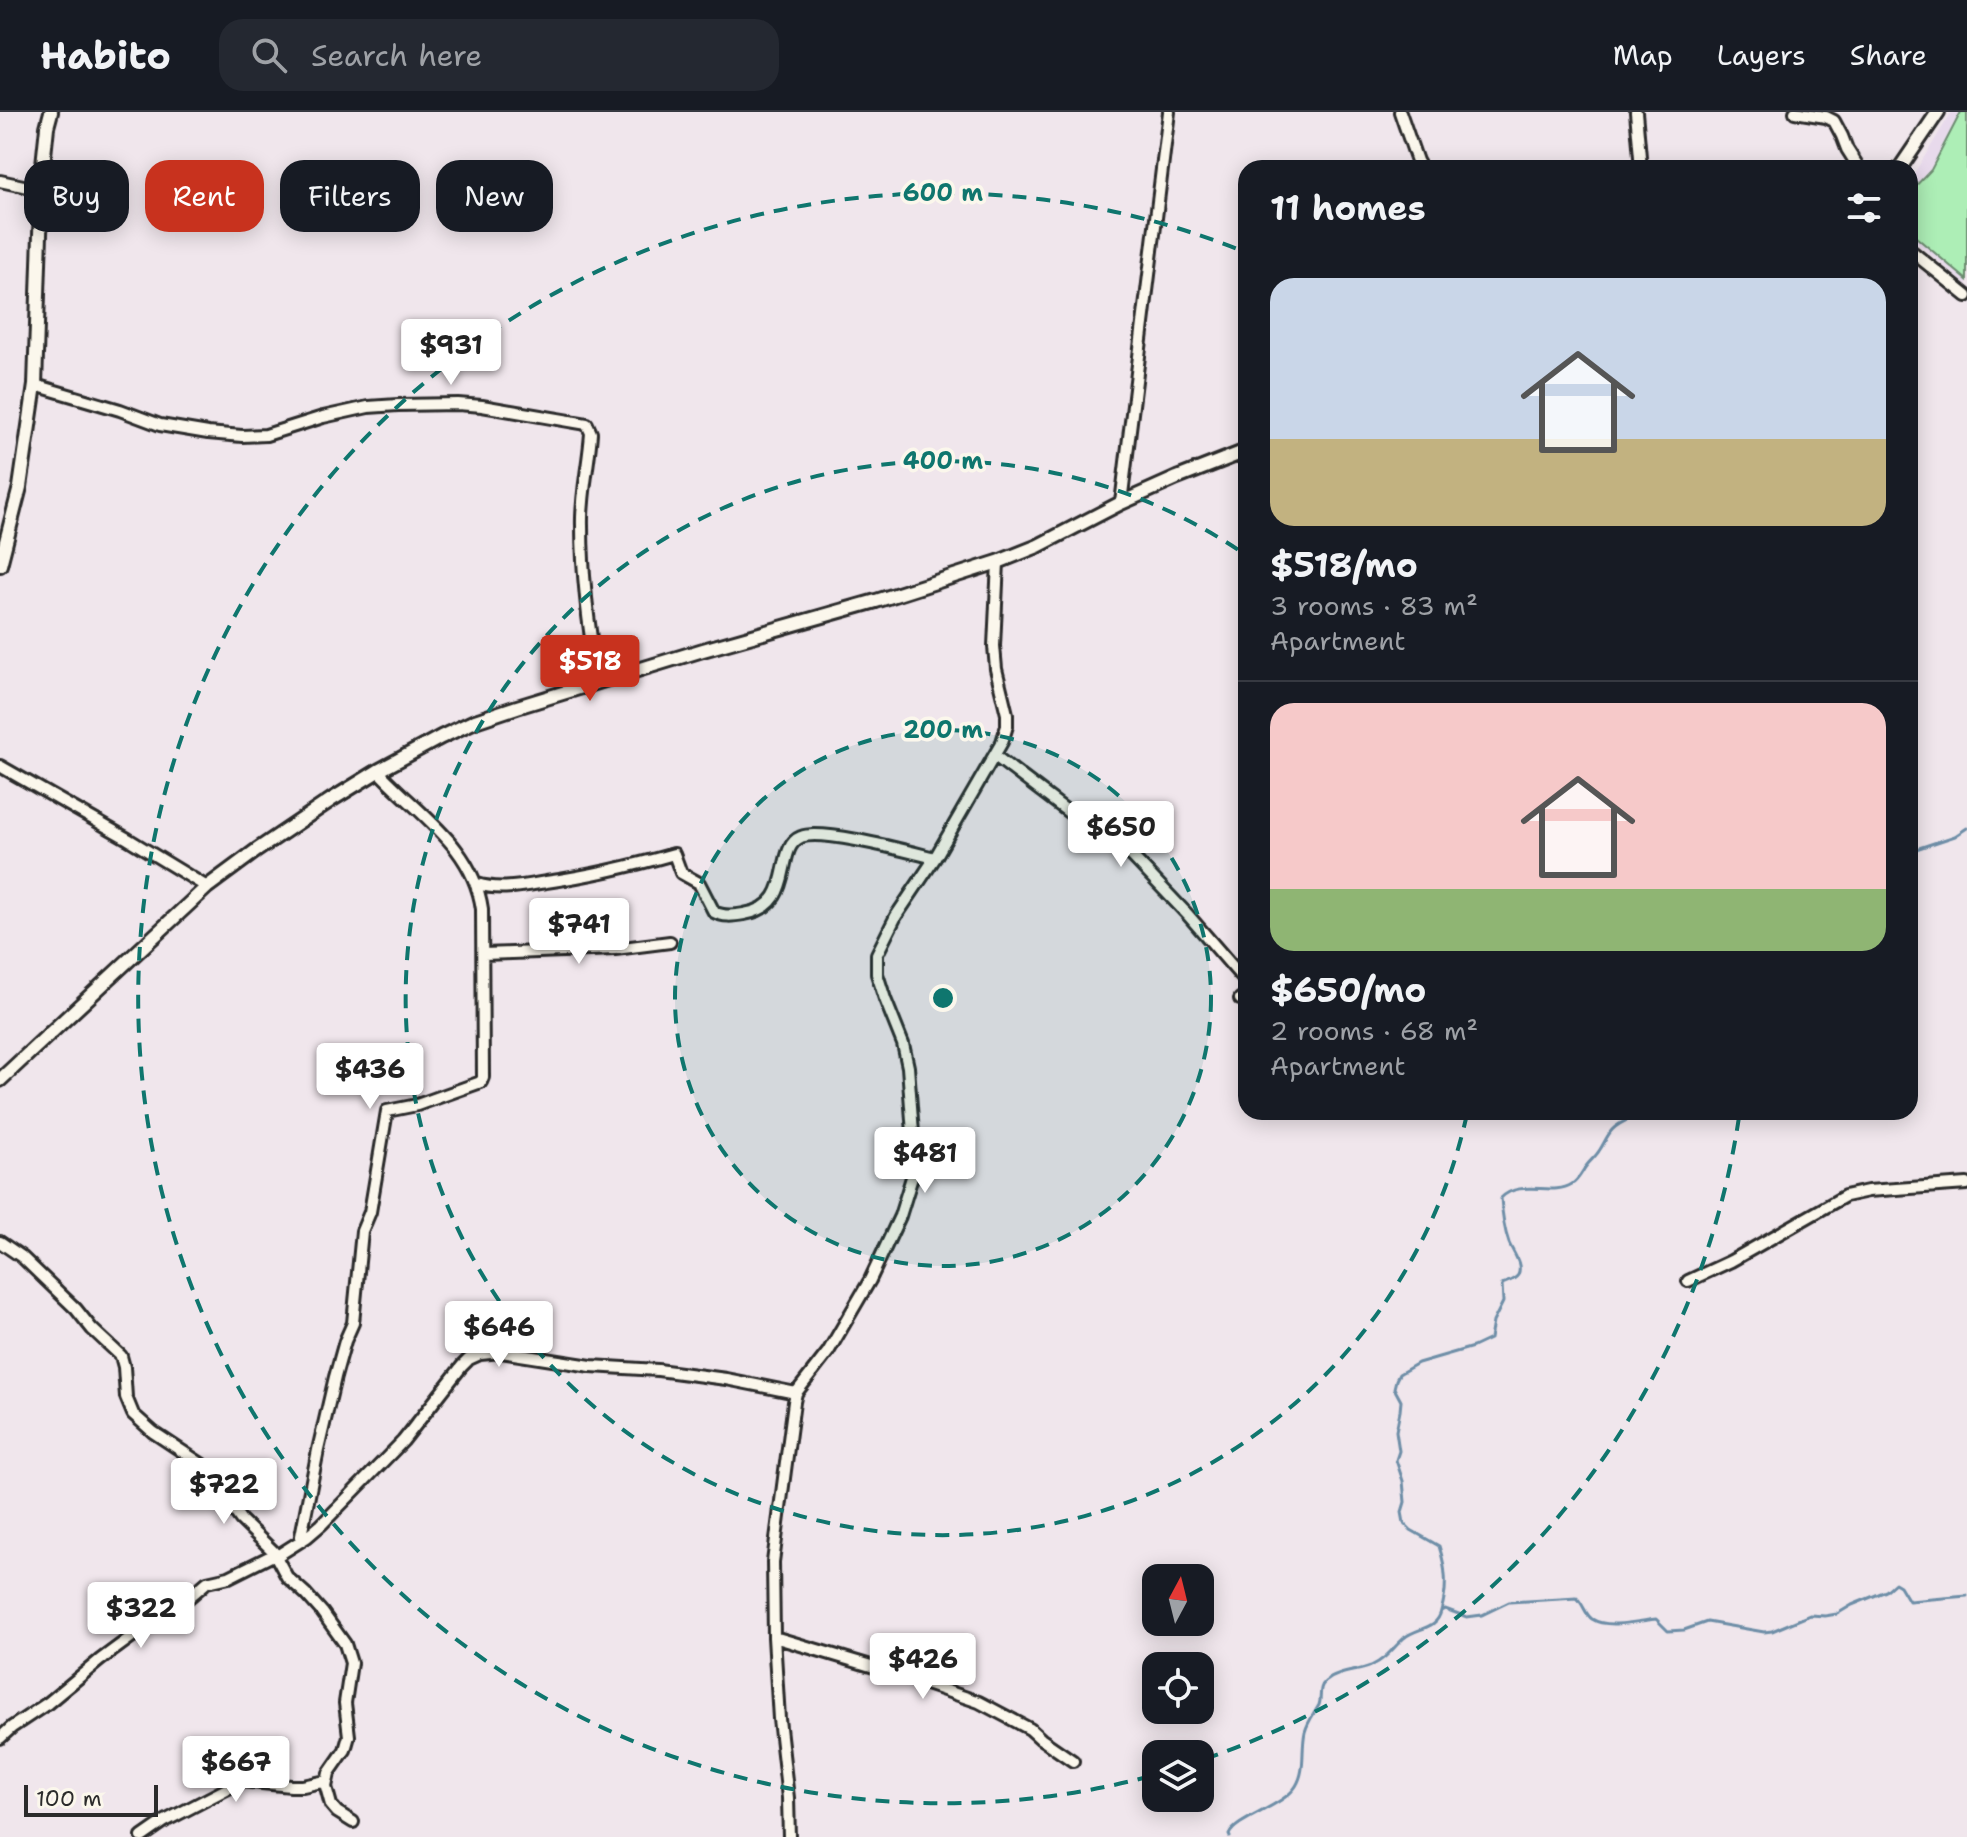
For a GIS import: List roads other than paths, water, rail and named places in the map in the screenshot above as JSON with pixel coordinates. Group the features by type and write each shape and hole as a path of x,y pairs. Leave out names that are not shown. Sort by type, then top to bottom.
{"street":[{"path":"44,160 51,112"},
{"path":"1121,503 1169,112"},
{"path":"1400,112 1418,160"},
{"path":"1636,112 1640,160"},
{"path":"1795,112 1834,121 1854,160"},
{"path":"1905,160 1938,112"},
{"path":"0,181 24,186"},
{"path":"0,565 20,487 35,385 40,232"},
{"path":"1918,256 1967,296"},
{"path":"35,385 160,425 242,436 266,435 368,407 409,405 482,406 587,424 591,433 583,506 583,562 598,682"},
{"path":"0,1080 207,887 284,831 378,771 441,737 475,721 598,682 998,562 1038,546 1121,503 1238,454"},
{"path":"789,1837 774,1637 773,1562 794,1402 796,1393 820,1363 858,1302 897,1224 911,1183 914,1161 908,1067 903,1044 877,974 876,960 880,945 896,916 935,858 1002,742 1007,720 995,660 994,633 998,562"},
{"path":"995,756 1084,824 1132,856 1238,973"},
{"path":"0,766 207,887"},
{"path":"300,1541 331,1392 353,1323 362,1231 370,1212 387,1112 417,1105 482,1081 482,909 477,884 463,856 448,838 378,771"},
{"path":"477,884 490,888 530,885 631,866 674,854 683,875 699,883 714,912 725,916 758,912 769,905 777,891 793,842 804,835 845,839 935,858"},
{"path":"483,954 615,949 670,942"},
{"path":"1688,1281 1731,1261 1845,1196 1868,1191 1967,1184"},
{"path":"0,1242 22,1257 121,1356 126,1397 133,1414 153,1432 221,1477 225,1498 241,1520 276,1555 287,1577 306,1594 343,1640 351,1663 345,1703 348,1745 329,1773 326,1787 331,1805 353,1822"},
{"path":"0,1738 133,1634 186,1600 207,1582 229,1577 276,1555 321,1525 403,1441 462,1366 480,1354 501,1352 575,1364 693,1374 796,1393"},
{"path":"774,1637 979,1702 1030,1729 1073,1761"},
{"path":"142,1837 165,1821 245,1780 291,1786 326,1781"}],"waterway":[{"path":"1918,848 1955,836 1967,828"},
{"path":"1441,1611 1445,1578 1439,1546 1404,1523 1403,1481 1396,1460 1399,1451 1396,1431 1401,1401 1394,1388 1396,1380 1399,1374 1418,1363 1490,1339 1493,1322 1503,1302 1502,1284 1515,1278 1519,1271 1506,1232 1501,1198 1518,1189 1555,1189 1572,1184 1598,1153 1612,1130 1627,1120"},
{"path":"1230,1837 1240,1823 1281,1800 1296,1786 1302,1767 1305,1732 1319,1705 1325,1682 1376,1663 1409,1634 1435,1622 1445,1609 1467,1617 1482,1615 1509,1602 1577,1598 1592,1619 1606,1624 1656,1619 1668,1631 1684,1630 1707,1622 1764,1632 1810,1615 1837,1614 1886,1591 1895,1583 1909,1601 1967,1596"}]}
